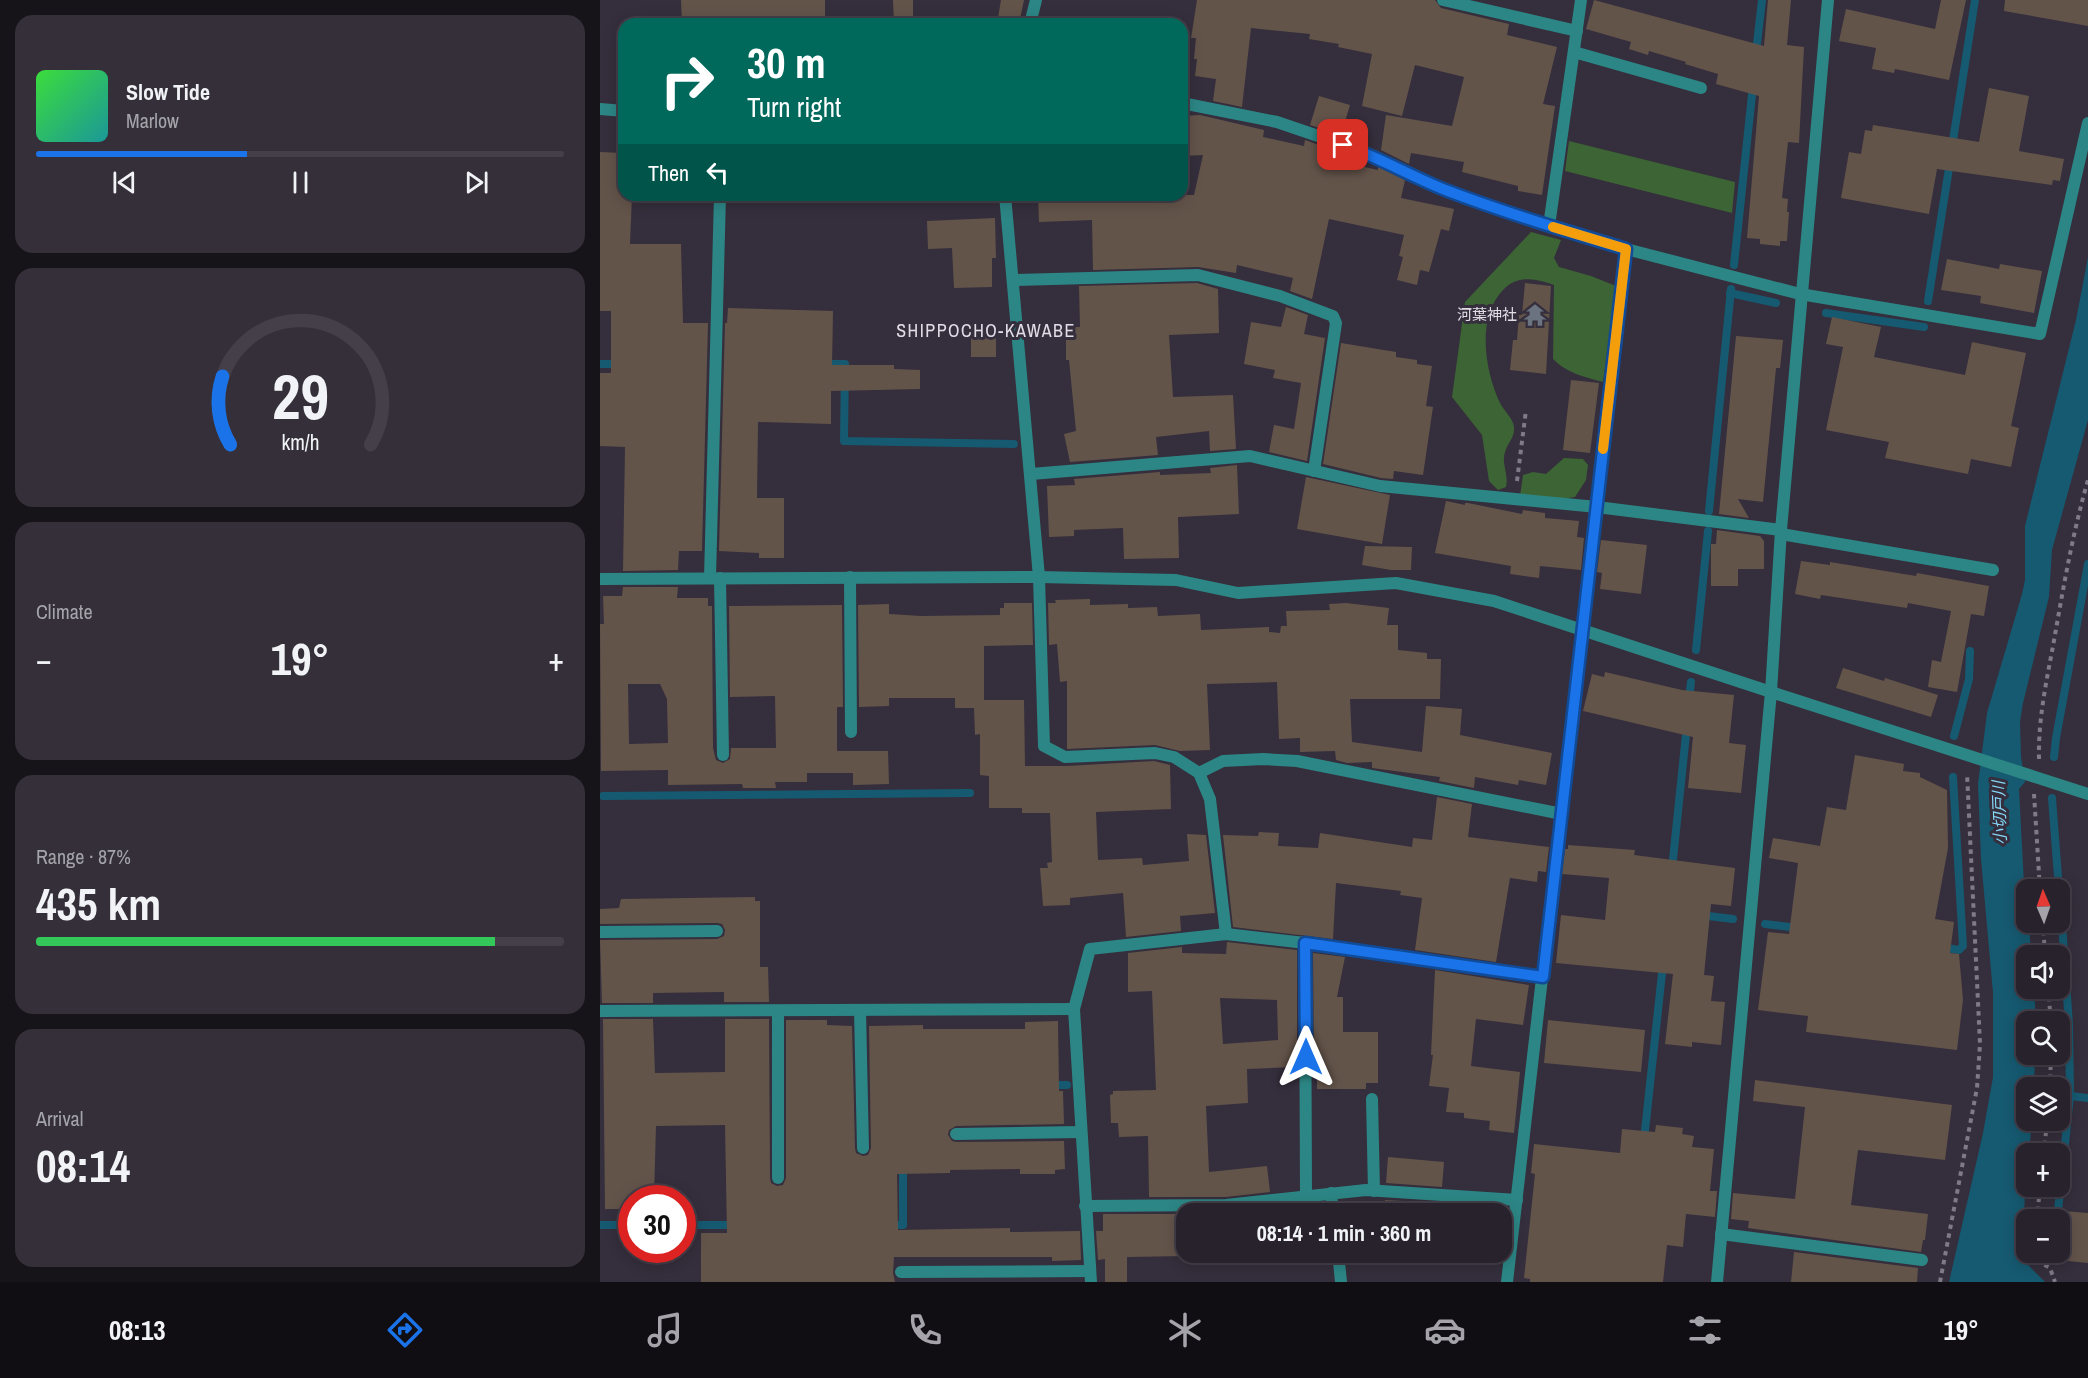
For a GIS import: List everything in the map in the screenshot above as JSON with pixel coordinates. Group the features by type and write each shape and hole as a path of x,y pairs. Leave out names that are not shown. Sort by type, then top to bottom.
{"street":[{"path":"1032,18 1036,0"},
{"path":"1443,0 1577,30"},
{"path":"1549,226 1581,0"},
{"path":"1717,1282 1771,692 1800,294 1828,0"},
{"path":"1574,52 1701,88"},
{"path":"1188,104 1277,122 1365,152 1446,190 1549,226 1626,249 1800,294 2040,334 2088,123"},
{"path":"600,109 618,110"},
{"path":"720,201 715,578 723,755"},
{"path":"1006,201 1039,577 1044,746 1065,758 1155,753 1174,757 1199,773 1210,800 1226,934"},
{"path":"1507,1282 1626,249"},
{"path":"1013,280 1198,275 1280,296 1333,316 1336,323 1314,471"},
{"path":"1031,474 1250,456 1380,486 1597,507 1781,532 1993,570"},
{"path":"850,577 851,732"},
{"path":"600,579 1039,577 1176,580 1238,593 1396,583 1494,601 2088,794"},
{"path":"1199,773 1223,760 1297,760 1562,814"},
{"path":"600,932 717,932"},
{"path":"901,1272 1090,1277 1074,1009 1090,949 1226,934 1543,977"},
{"path":"1305,943 1306,1195"},
{"path":"600,1011 1074,1009"},
{"path":"860,1010 863,1148"},
{"path":"778,1011 778,1178"},
{"path":"1372,1099 1374,1191"},
{"path":"956,1134 1081,1132"},
{"path":"1085,1206 1226,1205 1306,1195 1374,1191 1517,1200"},
{"path":"1331,1193 1332,1203"},
{"path":"1721,1234 1922,1260"},
{"path":"1339,1263 1341,1282"}],"path":[{"path":"1514,500 1526,410"},
{"path":"2039,879 2034,776 2038,737 2072,536 2088,480"},
{"path":"1940,1282 1977,1088 1980,1044 1969,755"},
{"path":"2042,1263 2050,1268 2055,1282"}],"green space":[{"path":"1569,141 1735,182 1732,213 1565,171"},
{"path":"1531,232 1561,240 1554,258 1559,267 1616,286 1603,382 1570,371 1553,359 1554,285 1527,279 1514,282 1503,290 1495,302 1486,330 1487,361 1500,403 1514,427 1504,456 1506,487 1498,490 1489,481 1482,435 1452,397 1465,302"},
{"path":"1564,458 1583,459 1588,465 1586,480 1575,497 1556,500 1520,496 1523,475 1533,472 1546,474"}],"water":[{"name":"小切戸川","path":"2088,257 2088,420 2052,550 2049,597 2020,722 2021,757 2025,782 2019,789 2024,879 2016,879 2016,933 2030,933 2030,945 2016,945 2016,999 2035,999 2035,1011 2016,1011 2016,1065 2035,1065 2034,1077 2016,1077 2016,1131 2031,1131 2030,1143 2016,1143 2016,1197 2025,1197 2024,1209 2016,1209 2016,1263 2026,1263 2045,1282 1949,1282 1983,1133 1993,1077 1993,993 1981,859 1978,784 1987,713 2022,594 2025,580 2025,526 2076,320"}],"building":[{"path":"681,0 825,0 825,18 682,18"},
{"path":"893,0 913,0 913,18 894,18"},
{"path":"1001,0 1024,0 1020,18 998,18"},
{"path":"1197,0 1435,0 1441,8 1509,24 1507,35 1557,47 1543,104 1555,106 1542,195 1518,191 1518,186 1462,172 1464,162 1411,153 1409,164 1381,150 1386,115 1452,126 1464,77 1415,65 1402,116 1362,106 1372,54 1338,47 1339,44 1309,39 1310,34 1251,28 1242,107 1213,101 1216,79 1195,76 1196,38 1191,38"},
{"path":"1594,0 1764,46 1768,0 1791,0 1787,45 1804,47 1799,143 1788,142 1782,198 1788,199 1787,241 1780,241 1780,246 1760,244 1760,239 1747,238 1759,96 1716,84 1718,74 1649,51 1648,55 1629,49 1631,42 1586,29"},
{"path":"1941,0 1966,0 1949,80 1895,69 1894,73 1872,69 1876,48 1839,41 1846,9 1935,29"},
{"path":"2005,0 2088,0 2088,26 2004,11"},
{"path":"1989,88 2029,96 2019,151 2064,159 2060,181 2053,180 2052,185 1937,169 1929,214 1841,198 1849,152 1861,154 1865,130 1872,131 1873,125 1979,142"},
{"path":"1319,96 1350,105 1341,135 1310,125"},
{"path":"1200,115 1264,130 1263,137 1304,146 1305,140 1336,151 1333,160 1378,170 1378,167 1405,180 1401,198 1454,209 1449,231 1441,229 1429,272 1420,270 1417,285 1397,280 1403,257 1399,256 1404,235 1329,219 1312,299 1290,291 1293,278 1237,265 1236,273 1198,267 1093,270 1092,220 1039,222 1038,201 1188,201 1188,195 1194,195 1203,155 1188,156 1188,116"},
{"path":"600,152 618,153 618,201 632,201 630,244 681,244 683,323 708,323 702,551 679,551 678,570 623,571 625,447 600,446 600,373 611,373 611,311 600,311"},
{"path":"995,218 996,258 992,258 992,287 954,288 952,248 928,249 927,221"},
{"path":"1947,259 1999,269 2000,264 2042,271 2034,313 1980,303 1981,296 1941,290"},
{"path":"1197,283 1218,289 1219,333 1169,335 1173,397 1233,395 1236,449 1210,451 1209,431 1156,437 1158,455 1070,462 1064,434 1076,431 1069,360 1066,360 1066,327 1080,327 1079,286"},
{"path":"1525,283 1551,286 1546,374 1510,370 1513,340 1517,340 1519,315 1522,315"},
{"path":"1286,307 1308,315 1304,334 1325,338 1307,461 1269,452 1274,425 1294,429 1301,383 1273,378 1275,370 1244,364 1251,322 1281,327"},
{"path":"728,308 833,311 832,365 894,365 894,369 920,370 920,389 831,391 831,424 758,422 757,498 784,498 784,558 759,558 759,553 719,551 725,323 727,323"},
{"path":"1832,317 1881,327 1874,357 1965,375 1972,342 2026,353 2011,426 2019,428 2011,467 1971,459 1968,474 1885,458 1889,442 1826,430 1843,347 1826,344"},
{"path":"996,330 996,357 971,357 971,331"},
{"path":"1736,336 1783,340 1780,368 1776,368 1763,502 1738,499 1749,518 1719,514"},
{"path":"1341,343 1396,352 1396,357 1417,360 1417,364 1432,366 1426,406 1433,407 1423,475 1394,471 1393,479 1381,478 1323,464"},
{"path":"1571,380 1599,383 1590,453 1563,450"},
{"path":"1237,465 1239,514 1178,517 1179,558 1124,559 1123,528 1074,530 1074,536 1049,537 1047,486 1075,485 1074,479 1160,472 1160,475 1211,473 1210,468"},
{"path":"1306,477 1390,495 1382,544 1297,529"},
{"path":"1446,501 1522,514 1523,510 1545,513 1545,518 1579,521 1577,537 1584,538 1581,570 1540,566 1539,578 1510,574 1511,566 1435,553"},
{"path":"1717,530 1760,536 1764,541 1764,569 1738,569 1738,586 1711,586 1711,544 1716,544"},
{"path":"1601,540 1647,545 1641,594 1600,589 1602,573 1597,572"},
{"path":"1365,546 1412,547 1411,570 1391,570 1362,565"},
{"path":"1801,561 1830,565 1830,562 1916,576 1917,573 1989,586 1984,616 1971,614 1957,692 1928,687 1932,660 1941,662 1951,611 1908,603 1907,608 1821,595 1820,599 1795,594"},
{"path":"623,587 678,587 677,598 708,598 708,606 712,606 713,748 716,760 723,763 730,759 731,748 776,748 775,696 730,697 729,606 842,605 843,707 837,707 837,751 888,751 889,784 853,785 853,773 807,773 807,782 775,782 776,788 743,788 742,784 668,785 668,770 601,771 600,624 604,624 603,596 622,596","holes":["628,684 660,684 667,699 668,743 629,744"]},
{"path":"1090,599 1090,605 1128,604 1128,608 1157,607 1158,616 1200,614 1201,630 1269,627 1269,632 1280,633 1281,626 1287,626 1286,611 1330,610 1329,604 1346,603 1389,608 1387,625 1398,625 1398,650 1427,653 1427,659 1441,659 1440,699 1350,699 1352,742 1422,752 1426,706 1462,709 1460,735 1552,753 1546,785 1519,780 1518,785 1475,777 1474,788 1439,781 1440,777 1372,768 1372,762 1347,763 1336,760 1335,751 1300,752 1300,738 1279,739 1277,682 1207,684 1210,750 1180,751 1155,745 1067,749 1067,681 1060,682 1057,644 1049,645 1048,603 1056,603 1055,600"},
{"path":"1004,603 1032,603 1033,645 984,646 984,700 1024,700 1025,766 1154,761 1170,765 1171,809 1096,812 1098,860 1142,858 1143,865 1189,861 1187,834 1206,835 1215,913 1180,916 1181,931 1126,937 1123,893 1070,898 1070,905 1043,906 1040,868 1048,868 1047,863 1052,862 1050,813 1022,813 1022,808 989,808 989,776 980,775 980,734 975,735 974,708 955,708 955,698 889,698 889,706 859,707 858,605 889,604 889,614 1000,615 1000,608 1004,608"},
{"path":"1843,668 1884,681 1885,678 1938,695 1931,717 1836,688"},
{"path":"1605,672 1682,690 1734,695 1729,743 1746,745 1741,793 1688,788 1693,737 1583,711 1592,674 1604,677"},
{"path":"1855,755 1904,764 1903,771 1920,773 1920,777 1947,790 1948,848 1935,919 1954,922 1950,953 1959,954 1963,1000 1957,1050 1806,1032 1808,1016 1758,1010 1768,932 1789,934 1798,863 1769,858 1773,838 1820,846 1827,807 1846,810"},
{"path":"1437,797 1472,804 1468,837 1549,847 1546,872 1538,871 1537,882 1510,878 1496,962 1415,950 1422,898 1400,895 1401,891 1336,883 1333,939 1233,927 1223,835 1258,836 1259,832 1279,833 1278,846 1318,848 1320,833 1412,847 1413,838 1432,840"},
{"path":"1568,845 1635,850 1634,855 1735,868 1731,906 1711,904 1704,975 1714,976 1711,1001 1725,1002 1721,1045 1692,1042 1692,1047 1665,1044 1673,974 1556,963 1561,915 1605,920 1609,878 1562,874 1565,849 1568,849"},
{"path":"755,897 755,901 760,901 760,967 768,967 769,1002 724,1002 724,992 653,993 653,1003 602,1003 600,940 717,939 724,936 725,930 722,924 717,923 600,924 600,909 619,908 621,899"},
{"path":"1227,942 1297,950 1297,1067 1247,1069 1248,1103 1206,1106 1209,1172 1267,1166 1270,1192 1226,1197 1149,1197 1148,1136 1119,1137 1118,1123 1111,1123 1110,1095 1113,1091 1156,1090 1152,991 1128,992 1128,953 1182,947 1182,953 1226,954","holes":["1220,998 1277,1000 1278,1040 1223,1044"]},
{"path":"1313,953 1345,957 1337,997 1343,997 1343,1032 1378,1032 1378,1083 1366,1083 1366,1089 1317,1089 1317,1066 1314,1066"},
{"path":"1435,970 1529,985 1523,1025 1476,1019 1471,1066 1520,1072 1514,1133 1489,1130 1490,1121 1464,1118 1464,1113 1446,1112 1449,1088 1429,1086 1433,1055 1431,1055"},
{"path":"603,1019 653,1019 655,1073 725,1072 725,1019 769,1019 770,1178 771,1183 777,1186 783,1185 786,1178 786,1020 827,1020 827,1025 852,1026 855,1148 856,1153 863,1156 868,1155 871,1148 869,1026 923,1025 923,1029 1025,1029 1025,1022 1058,1021 1059,1091 1063,1091 1064,1124 956,1126 949,1130 948,1135 952,1141 956,1142 1064,1141 1065,1169 1055,1170 1055,1174 1020,1174 1020,1169 950,1170 950,1173 897,1174 898,1230 1010,1228 1010,1232 1080,1231 1081,1260 1052,1261 1052,1257 894,1257 895,1282 701,1282 701,1233 727,1233 725,1125 656,1126 654,1185 618,1185 618,1209 605,1209"},
{"path":"1548,1020 1645,1030 1641,1072 1544,1063"},
{"path":"1755,1080 1952,1105 1945,1160 1858,1150 1851,1205 1928,1214 1921,1252 1748,1228 1749,1221 1731,1219 1733,1193 1795,1199 1805,1107 1753,1101"},
{"path":"1656,1125 1683,1128 1682,1134 1694,1136 1692,1147 1714,1149 1710,1191 1717,1191 1715,1217 1686,1214 1683,1247 1667,1245 1663,1282 1530,1282 1530,1279 1524,1278 1535,1174 1531,1173 1534,1144 1620,1153 1622,1129 1655,1132"},
{"path":"1388,1157 1444,1162 1442,1187 1386,1183"},
{"path":"1385,1200 1441,1203 1385,1203"},
{"path":"2070,1212 2088,1213 2088,1263 2070,1261"},
{"path":"1103,1214 1176,1214 1176,1256 1127,1257 1127,1282 1105,1282 1105,1259 1098,1260 1096,1231 1103,1231"},
{"path":"1794,1252 1918,1268 1917,1282 1791,1282"}],"waterway":[{"path":"1756,52 1762,0"},
{"path":"1952,147 1975,0"},
{"path":"1734,265 1753,85"},
{"path":"1928,301 1950,162"},
{"path":"1709,511 1731,289"},
{"path":"1730,293 1776,303"},
{"path":"1826,313 1924,327"},
{"path":"600,364 619,364"},
{"path":"824,364 845,364 844,441 1014,444"},
{"path":"1696,650 1708,531"},
{"path":"2054,757 2088,564"},
{"path":"1954,736 1969,679 1970,651"},
{"path":"1689,699 1691,682"},
{"path":"1672,869 1687,725"},
{"path":"1941,947 1959,950 1963,946 1953,777"},
{"path":"603,796 970,793"},
{"path":"2052,798 2058,879"},
{"path":"1700,915 1733,919"},
{"path":"1765,924 1798,928"},
{"path":"2058,1209 2070,1096 2069,1025 2063,933"},
{"path":"1644,1140 1663,964"},
{"path":"1050,1085 1067,1085"},
{"path":"2070,1096 2088,1098"},
{"path":"889,1225 903,1225 903,1164"},
{"path":"601,1225 618,1225"},
{"path":"696,1225 736,1225"}],"slow traffic":[{"path":"1553,227 1626,249 1603,449"}],"place":[{"name":"河葉神社","path":"1535,315"}],"district":[{"name":"SHIPPOCHO-KAWABE","path":"986,331"}],"route":[{"path":"1306,1057 1305,943 1543,977 1626,249 1549,226 1446,190 1365,152 1343,145"}]}
